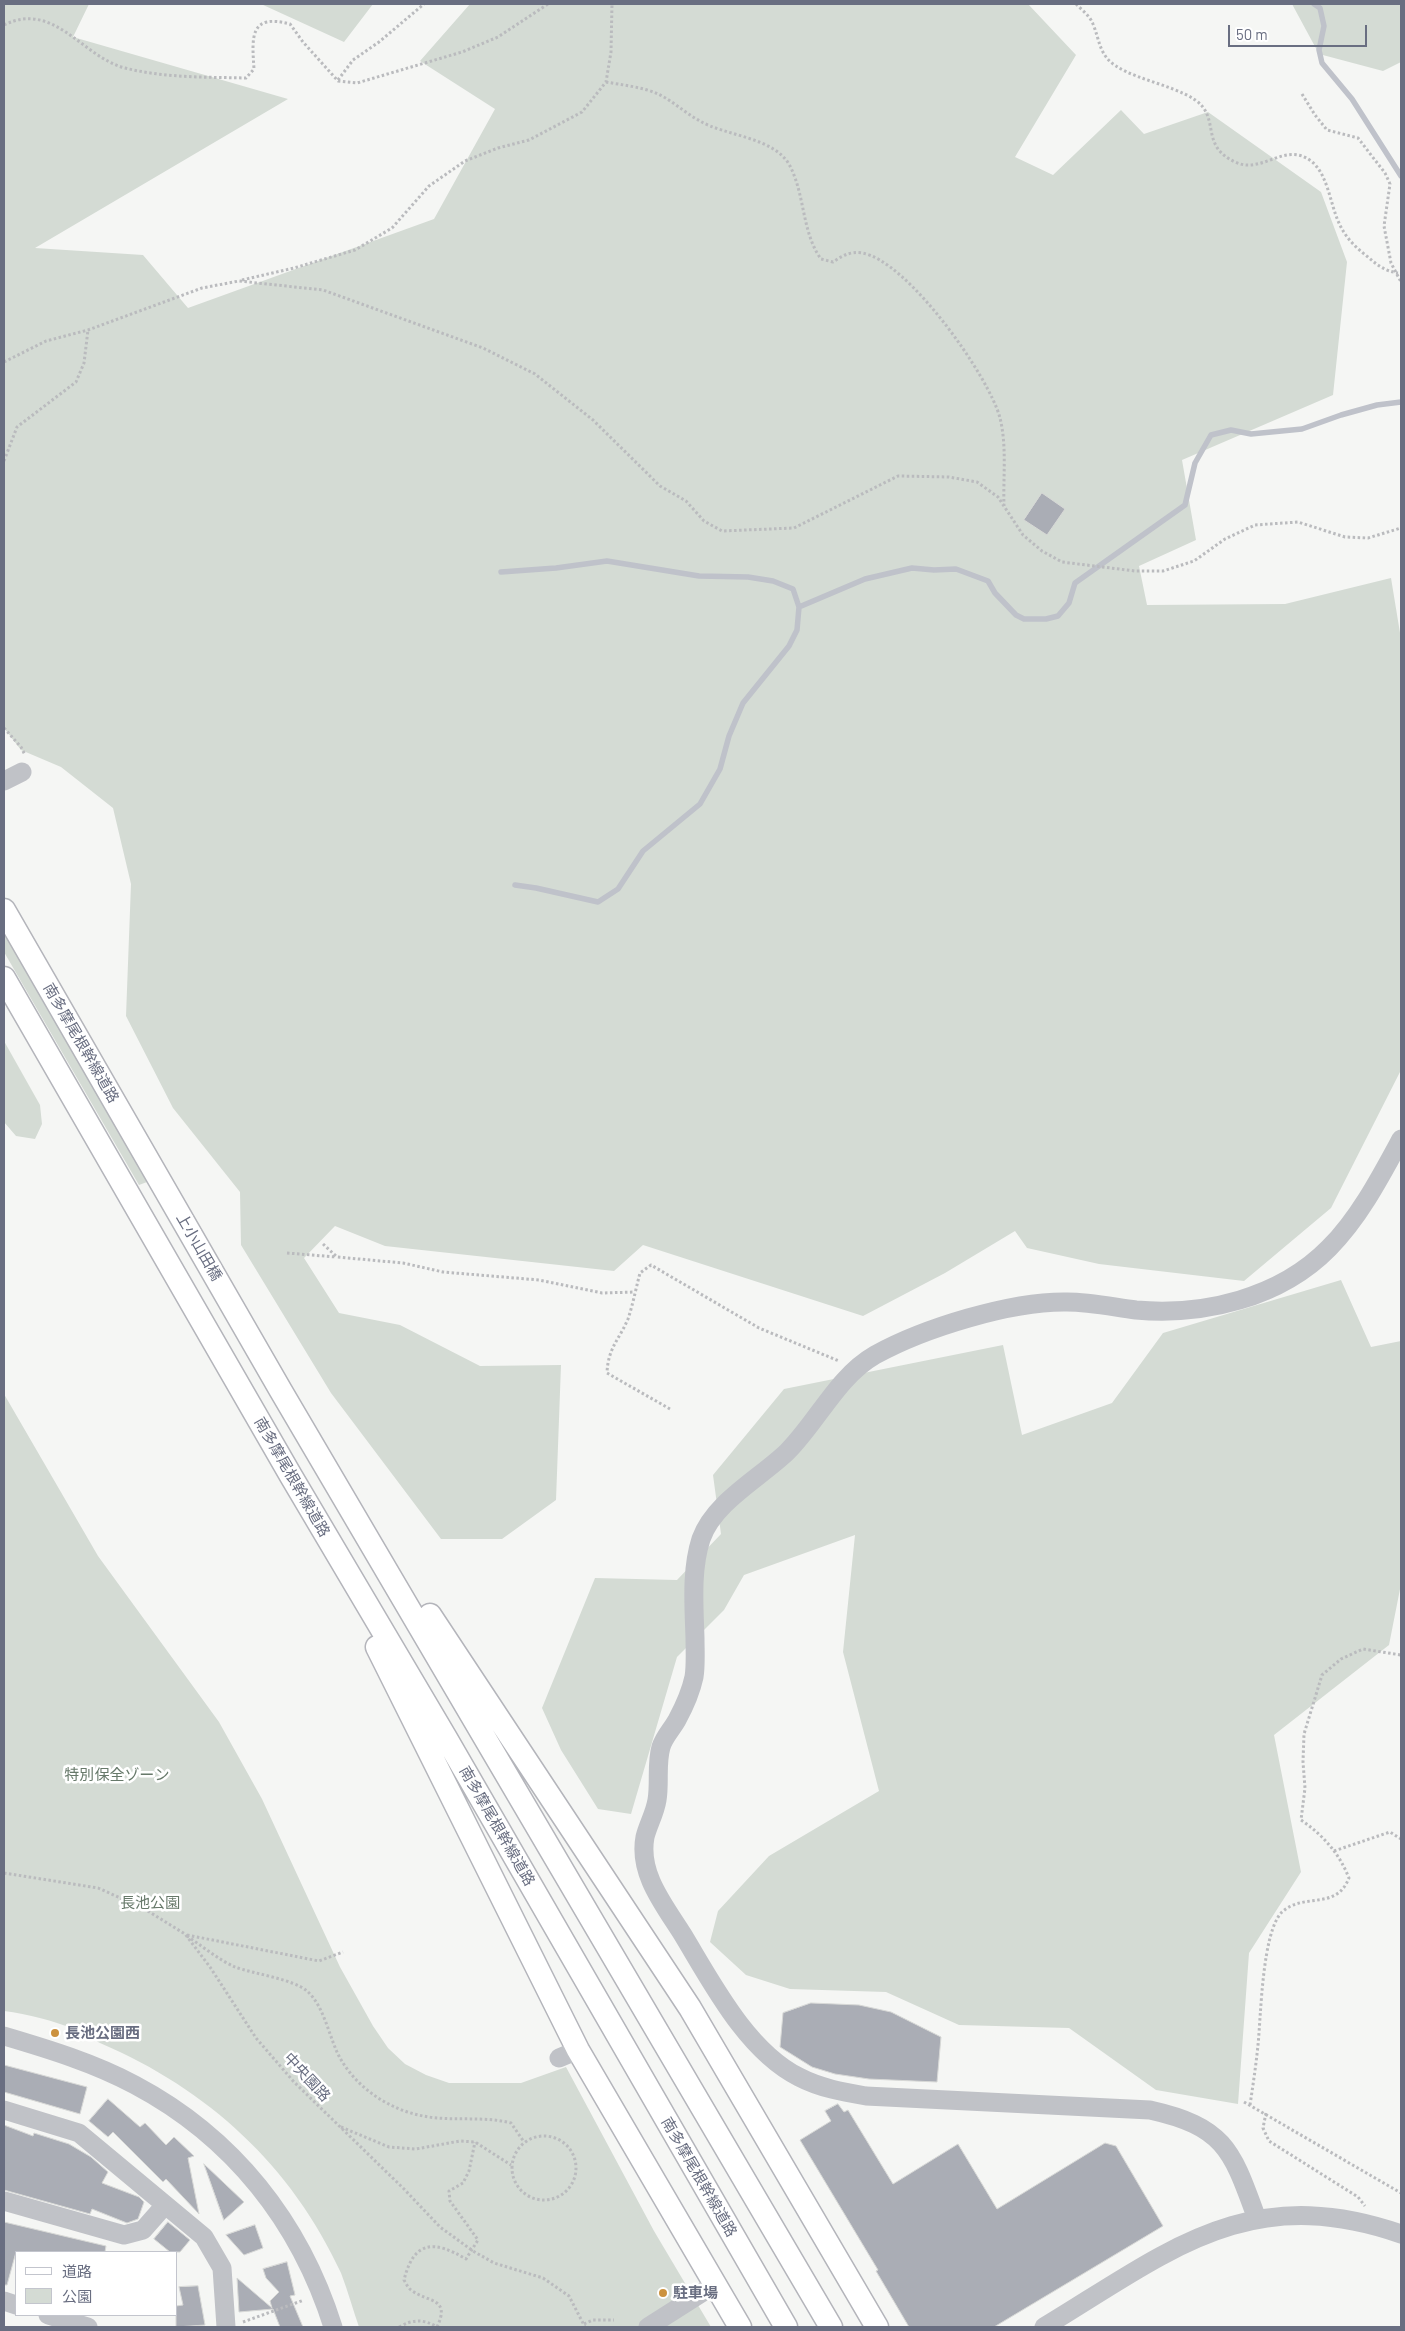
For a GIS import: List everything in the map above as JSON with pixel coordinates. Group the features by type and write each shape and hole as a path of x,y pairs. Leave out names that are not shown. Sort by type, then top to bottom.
{"main road":[{"name":"南多摩尾根幹線道路","path":"4,910 158,1176"},
{"name":"南多摩尾根幹線道路","path":"4,978 291,1476 446,1738 784,2323"},
{"name":"上小山田橋","path":"158,1176 281,1391"},
{"path":"281,1391 831,2327"},
{"path":"281,1391 690,2008 877,2327"},
{"path":"291,1476 569,2054 740,2327"}],"street":[{"path":"4,781 25,768"},
{"path":"1256,2219 1237,2165 1228,2149 1216,2137 1197,2124 1177,2116 1150,2110 866,2096 820,2086 797,2076 759,2048 708,1977 649,1878 644,1853 645,1835 657,1802 658,1766 662,1744 677,1720 694,1676 694,1585 701,1540 707,1524 719,1509 787,1452 856,1368 877,1354 916,1336 983,1314 1012,1307 1068,1302 1140,1310 1195,1308 1245,1298 1273,1288 1298,1274 1318,1259 1346,1229 1401,1138"},
{"path":"4,2036 84,2061 135,2085 176,2111 220,2145 254,2180 282,2216 306,2256 324,2297 333,2327"},
{"path":"4,2110 79,2133 204,2237 222,2268 231,2326"},
{"path":"4,2202 124,2235 143,2230 166,2205"},
{"path":"1044,2327 1173,2248 1223,2227 1284,2215 1323,2216 1380,2226 1401,2234"},
{"path":"648,2327 714,2285"},
{"path":"51,2316 88,2327"}],"path":[{"path":"338,81 353,60 386,36 424,4"},
{"path":"56,20 92,49 122,67 156,75 246,78 254,69 253,34 259,26 274,20 290,24 303,42 338,81 357,83 462,52 498,37 548,4"},
{"path":"4,362 46,341 88,330 202,288 294,268 355,250 392,228 429,186 465,161 498,148 530,140 582,112 606,82 611,52 612,4"},
{"path":"1076,4 1089,16 1099,47 1113,64 1140,79 1194,99 1202,106 1211,135 1223,155 1236,163 1248,166 1262,165 1284,154 1296,155 1311,161 1322,177 1339,222 1347,237 1380,267 1398,273"},
{"path":"4,25 12,19 31,14 44,16"},
{"path":"606,82 656,93 700,121 766,144 789,163 800,188 814,249 821,259 833,262 846,254 862,253 884,263 917,292 959,345 990,393 1000,418 1004,444 1004,507"},
{"path":"1302,94 1327,130 1358,138 1385,173 1390,184 1384,226 1391,262 1401,282"},
{"path":"238,281 323,290 483,348 535,374 593,420 660,486 686,501 704,521 722,531 794,528 898,476 949,477 978,482 998,497 1024,535 1042,551 1062,562 1134,571 1163,571 1194,561 1225,539 1255,525 1298,522 1345,537 1368,538 1401,528"},
{"path":"4,461 17,427 76,382 84,363 88,330"},
{"path":"4,728 21,747 25,768"},
{"path":"323,1244 337,1257"},
{"path":"287,1253 403,1263 443,1272 539,1280 602,1293 634,1292"},
{"path":"670,1409 607,1373 611,1348 629,1316 640,1273 651,1265 760,1328 856,1368"},
{"path":"1250,2105 1258,2042 1259,2010 1273,1926 1281,1913 1294,1904 1330,1898 1344,1890 1349,1878 1343,1864 1334,1851 1317,1831 1301,1820 1305,1788 1303,1762 1304,1734 1322,1676 1341,1659 1363,1650 1401,1655"},
{"path":"1334,1851 1390,1832 1401,1839"},
{"name":"中央園路","path":"4,1873 98,1888 142,1908 185,1934 210,1967 256,2038 294,2082 404,2189 440,2227 473,2251 494,2262 543,2278 569,2296 585,2326"},
{"path":"185,1934 319,1961 343,1952"},
{"path":"185,1934 233,1966 294,1983 307,1991 317,2006 340,2059 354,2078 376,2097 400,2110 429,2117 495,2119 512,2123 524,2142"},
{"path":"1244,2102 1266,2113 1401,2193"},
{"path":"1266,2113 1263,2128 1269,2141 1358,2197 1380,2226"},
{"path":"338,2126 389,2147 416,2149 460,2141 475,2142 511,2165"},
{"path":"546,2136 564,2142 572,2153 576,2165 575,2176 571,2186 563,2195 552,2200 540,2201 524,2195 517,2187 511,2165 515,2152 524,2142 535,2137 546,2136"},
{"path":"399,2327 414,2321 427,2321 437,2327 442,2316 441,2308 434,2301 411,2290 404,2280 408,2265 416,2253 429,2245 450,2249 466,2259 473,2251 478,2240 450,2201 449,2191 463,2183 469,2171 475,2142"},
{"path":"231,2326 304,2300"},
{"path":"585,2326 593,2320 614,2320"}],"green space":[{"path":"4,4 89,4 73,37 288,99 35,248 143,255 188,308 434,219 495,109 420,61 470,4 1028,4 1076,55 1015,157 1053,175 1121,110 1144,134 1208,112 1321,192 1347,262 1333,395 1182,460 1196,540 1139,566 1147,605 1285,604 1391,578 1401,639 1401,1070 1331,1208 1244,1281 1099,1264 1027,1248 1015,1231 945,1273 863,1316 643,1245 614,1271 385,1246 335,1226 304,1258 339,1313 400,1325 480,1366 561,1365 556,1500 502,1539 441,1539 331,1393 241,1245 240,1192 173,1108 126,1016 131,884 113,808 61,767 21,750 4,728"},
{"path":"261,4 373,4 344,42"},
{"path":"1292,4 1401,4 1401,62 1383,71 1319,54"},
{"path":"4,930 147,1182 139,1185 4,952"},
{"path":"4,1041 40,1105 42,1124 35,1139 16,1136 4,1122"},
{"path":"1341,1280 1371,1347 1401,1341 1401,1584 1389,1645 1274,1735 1301,1872 1249,1953 1238,2104 1156,2090 1069,2028 959,2025 886,1992 790,1989 746,1975 710,1942 718,1911 769,1856 879,1791 843,1652 855,1535 744,1575 724,1610 677,1657 631,1814 598,1809 561,1750 542,1708 595,1578 677,1580 721,1534 713,1475 784,1389 1003,1345 1022,1435 1112,1403 1163,1333"},
{"name":"長池公園","path":"4,1394 98,1556 219,1722 262,1799 340,1967 373,2026 388,2048 405,2064 426,2075 449,2083 521,2083 566,2067 654,2231 711,2327 359,2327 341,2273 321,2234 298,2198 272,2165 243,2135 211,2108 176,2083 139,2062 77,2030 41,2018 4,2011"}],"building":[{"path":"1042,493 1065,509 1047,535 1024,520"},
{"path":"811,2003 859,2005 891,2012 941,2037 937,2082 869,2079 835,2074 812,2067 780,2047 783,2013"},
{"path":"4,2065 87,2087 80,2114 4,2092"},
{"path":"108,2099 140,2127 145,2123 166,2145 174,2137 194,2156 188,2158 199,2214 166,2179 163,2182 113,2132 108,2137 89,2121"},
{"path":"838,2104 844,2112 848,2110 893,2184 958,2144 997,2209 1105,2143 1116,2146 1163,2226 994,2327 909,2327 876,2271 878,2270 800,2140 831,2121 825,2111"},
{"path":"4,2125 33,2136 34,2133 69,2144 91,2157 108,2172 102,2183 139,2197 144,2202 138,2219 127,2223 92,2209 90,2214 4,2190"},
{"path":"204,2164 244,2202 224,2220"},
{"path":"4,2222 106,2246 105,2251 15,2251 7,2285 4,2285"},
{"path":"168,2222 190,2240 178,2252 169,2251 154,2239"},
{"path":"255,2225 263,2248 244,2255 226,2235"},
{"path":"287,2262 295,2295 290,2296 303,2327 280,2327 273,2309 239,2312 237,2278 272,2308 270,2301 279,2292 266,2278 263,2269"},
{"path":"198,2286 205,2325 176,2327 178,2306 183,2305 179,2287"}],"waterway":[{"path":"1314,4 1320,8 1324,26 1319,50 1322,63 1352,99 1401,176"},
{"path":"799,607 865,579 912,568 956,569 988,581 995,593 1016,615 1024,619 1046,619 1058,616 1069,603 1075,583 1185,505 1195,463 1211,435 1231,430 1251,434 1302,429 1377,405 1401,402"},
{"path":"501,572 556,568 607,561 699,576 748,577 773,581 793,589 799,607 797,630 789,646 743,703 729,736 720,769 700,804 643,851 618,889 598,902 515,885"}],"place":[{"name":"長池公園西","path":"55,2033"},
{"name":"駐車場","path":"663,2293"}],"park label":[{"name":"特別保全ゾーン","path":"117,1775"}]}
